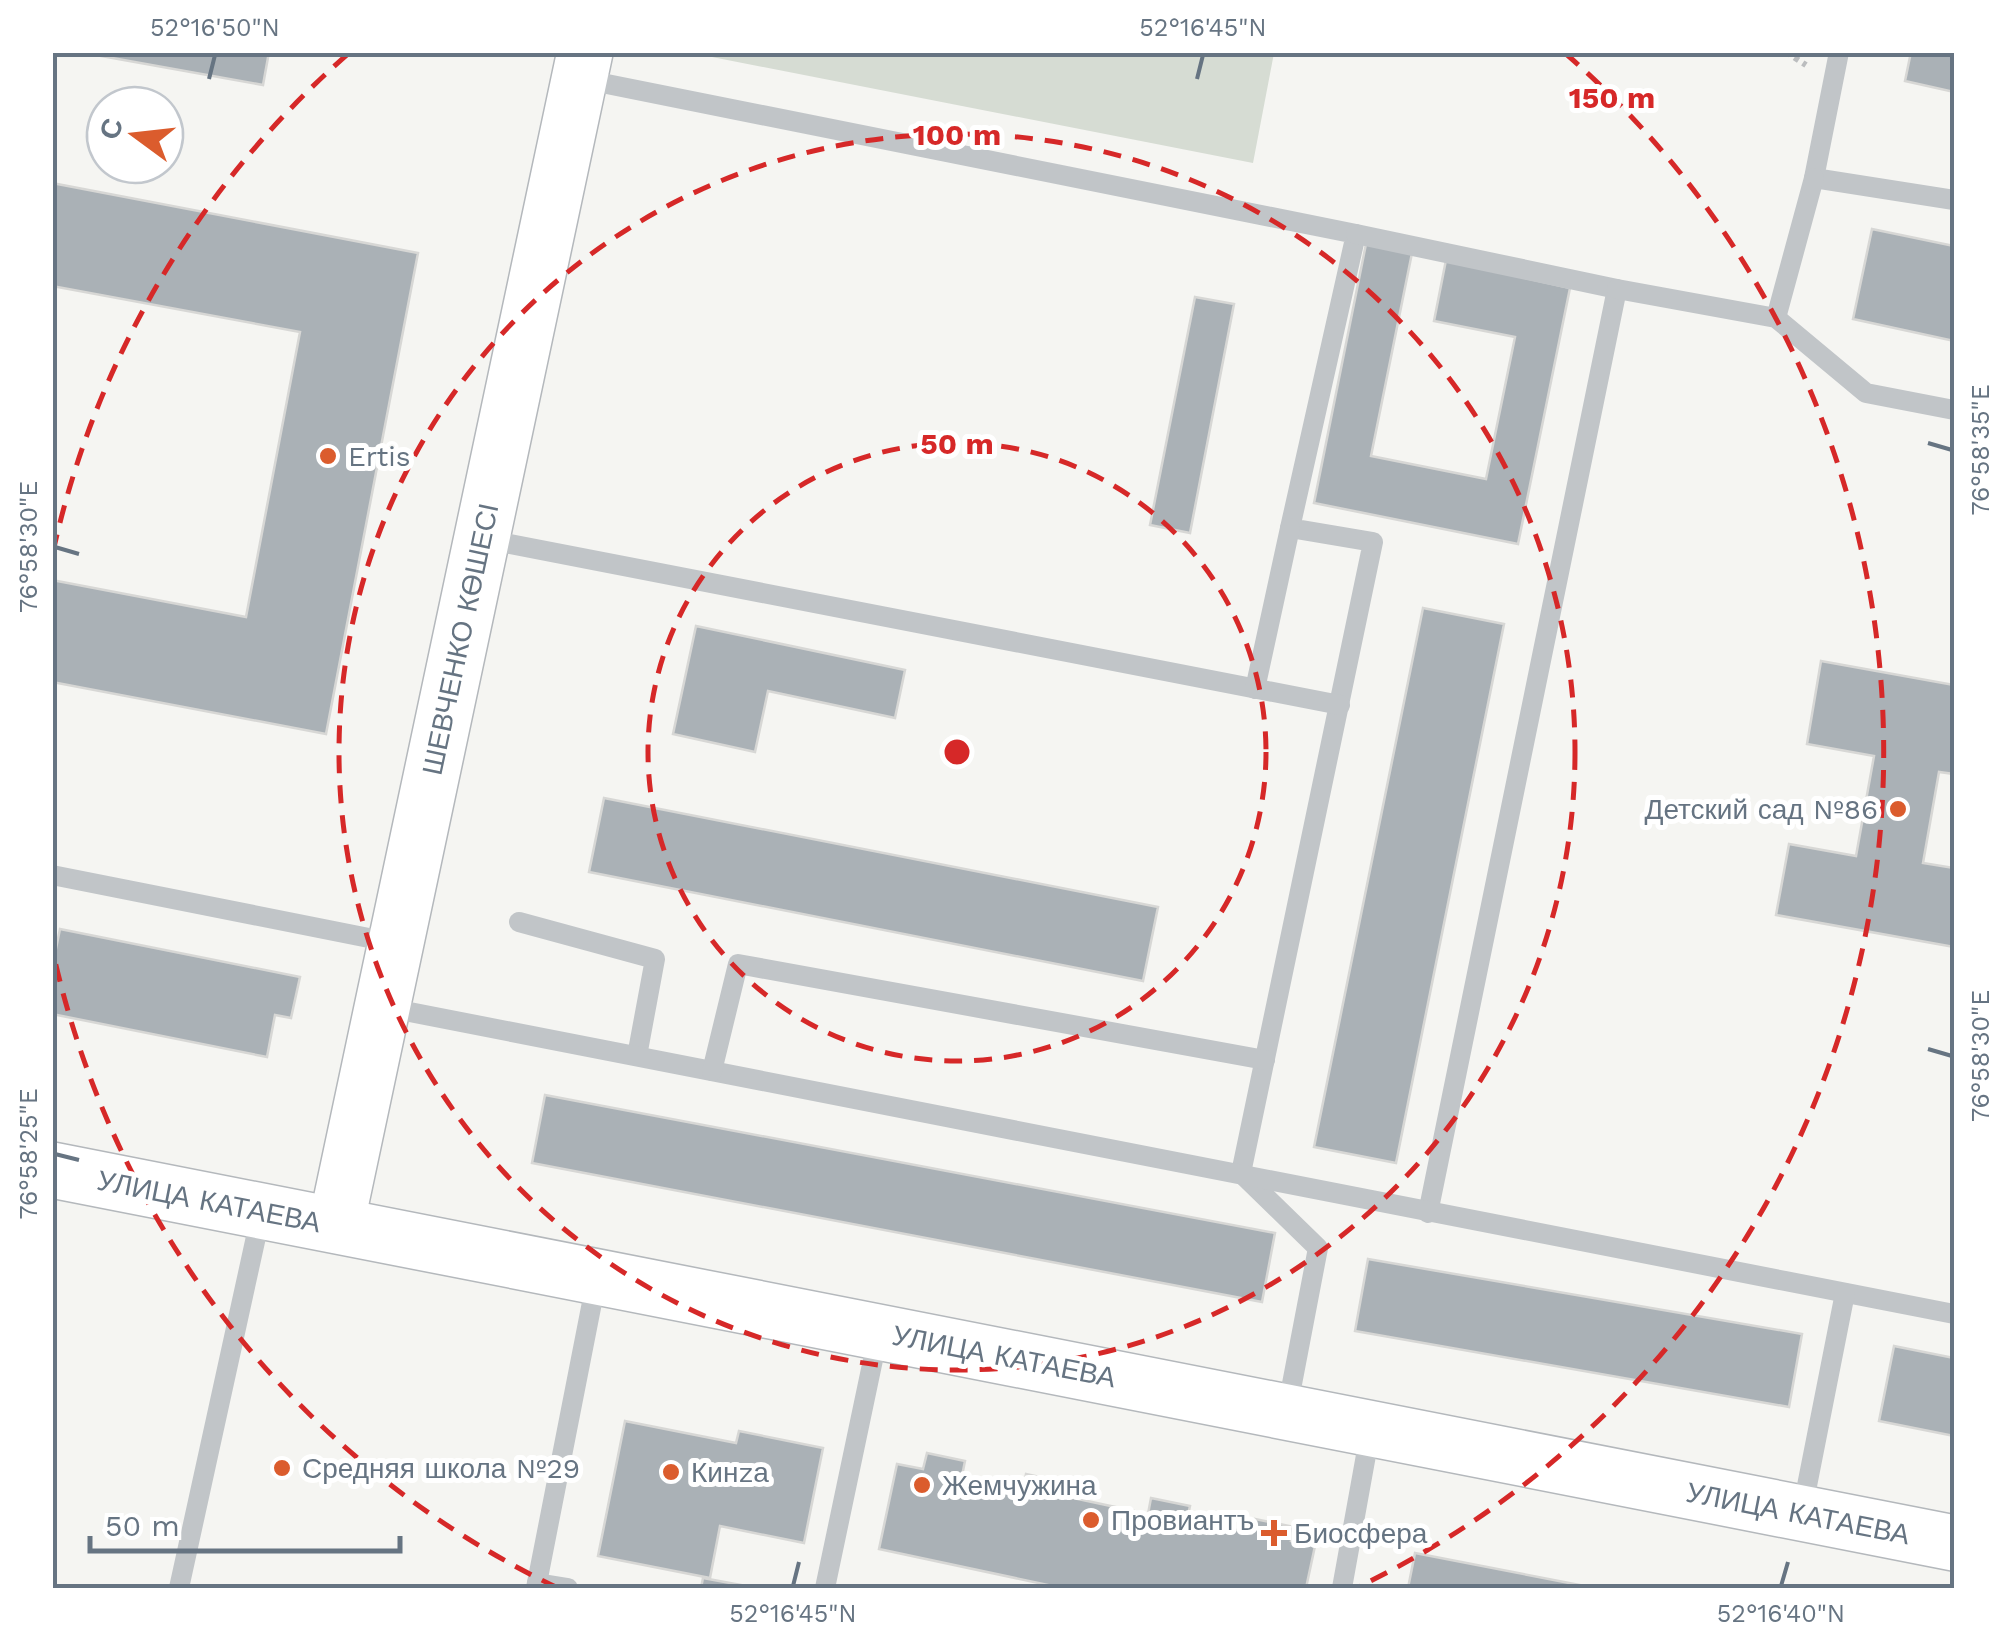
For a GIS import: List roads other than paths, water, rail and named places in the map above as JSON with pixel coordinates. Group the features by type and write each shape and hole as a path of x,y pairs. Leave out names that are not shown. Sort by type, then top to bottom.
{"street":[{"name":"ШЕВЧЕНКО КӨШЕСІ","path":"336,1225 582,66"},
{"name":"УЛИЦА КАТАЕВА","path":"52,1170 1954,1544"}],"lane":[{"path":"1776,318 1814,178 1839,52"},
{"path":"582,66 1356,234 1776,318 1866,393 1954,410"},
{"path":"1814,178 1954,200"},
{"path":"1255,689 1356,234"},
{"path":"1428,1213 1617,289"},
{"path":"1242,1173 1373,542 1290,528"},
{"path":"482,538 1340,705"},
{"path":"52,875 396,943"},
{"path":"519,922 655,959 638,1056"},
{"path":"712,1070 738,964 1265,1060"},
{"path":"382,1006 1954,1314"},
{"path":"1242,1173 1318,1248 1286,1412"},
{"path":"178,1588 262,1211"},
{"path":"568,1588 536,1586 598,1277"},
{"path":"1801,1513 1845,1293"},
{"path":"825,1588 879,1332"},
{"path":"1342,1588 1370,1429"}],"place":[{"name":"Ertis","path":"328,456"},
{"name":"Детский сад №86","path":"1898,809"},
{"name":"Средняя школа №29","path":"282,1468"},
{"name":"Кинzа","path":"671,1472"},
{"name":"Жемчужина","path":"922,1485"},
{"name":"Провиантъ","path":"1091,1520"},
{"name":"Биосфера","path":"1274,1533"}]}
